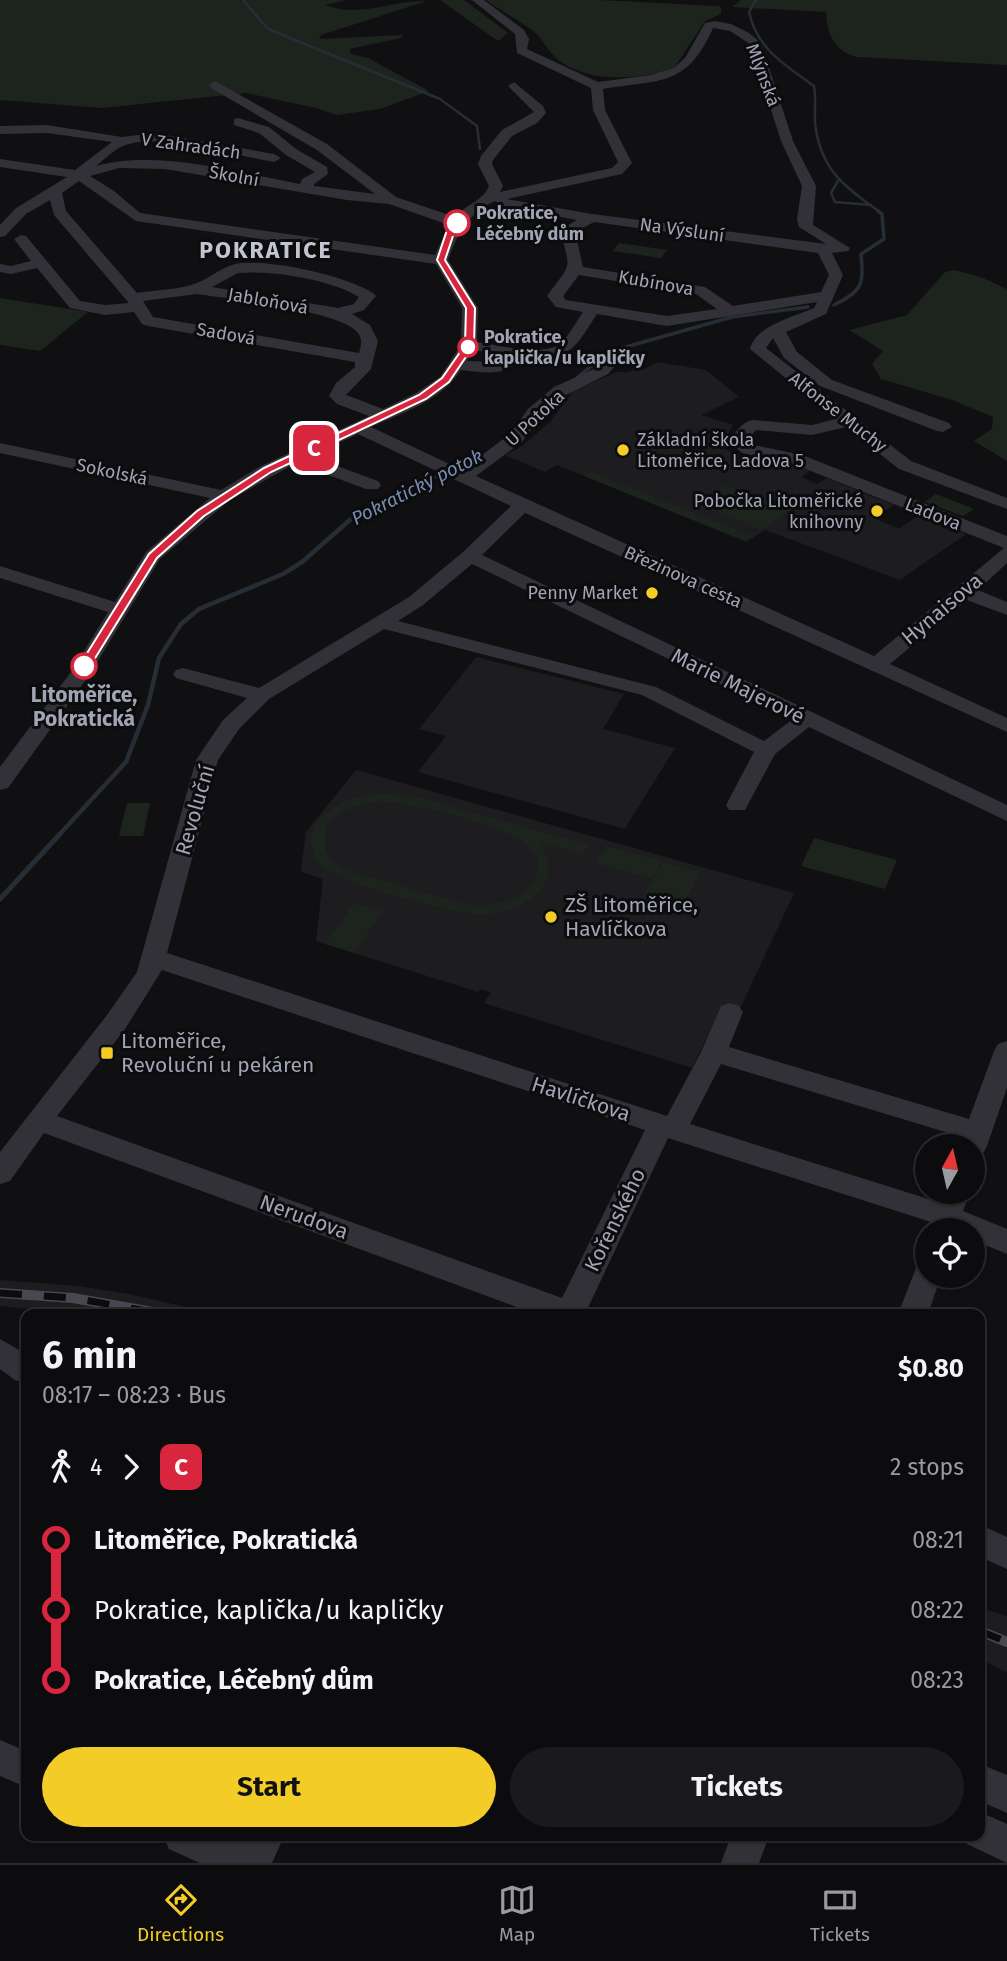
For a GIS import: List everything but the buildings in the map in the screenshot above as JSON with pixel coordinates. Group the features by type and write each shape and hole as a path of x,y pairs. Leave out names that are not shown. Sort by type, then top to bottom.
{"street":[{"path":"0,783 80,674 153,556 188,524 225,496 267,470 385,416 422,397 446,380 470,345 470,308 441,260 450,233 457,223 477,205 491,198 617,171 625,163 599,110 597,86 521,51 523,39 520,32 477,0"},
{"name":"Mlýnská","path":"597,86 673,75 691,60 709,25 719,23 747,35 754,43 787,141 809,186 804,219 806,227 843,248 823,249"},
{"path":"215,85 322,147 391,200 457,223"},
{"path":"491,198 496,186 485,164 486,159 507,133 533,120 540,113 540,109 514,86"},
{"path":"239,122 264,130 291,152 322,170 321,174 307,182 308,189"},
{"path":"0,130 47,129 117,139 120,142"},
{"name":"V Zahradách","path":"79,175 91,161 120,142 154,137 274,158"},
{"path":"0,163 79,175 109,194 136,217 441,260"},
{"name":"Školní","path":"79,175 119,164 152,164 391,200"},
{"path":"0,233 21,212 79,175"},
{"name":"Sadová","path":"55,192 60,212 148,321 352,355 365,361"},
{"name":"Na Výsluní","path":"491,198 592,218 823,249"},
{"path":"0,208 21,212"},
{"path":"575,270 576,262 566,234 569,228 592,218"},
{"name":"Jabloňová","path":"21,239 75,305 105,310 197,289 339,313 365,328 370,341 365,361"},
{"path":"823,249 836,271 821,311 777,331 790,355 826,383 943,427"},
{"path":"0,268 11,270 40,263"},
{"path":"197,289 239,267 331,280 351,286 368,296 359,307 339,313"},
{"name":"Kubínova","path":"730,311 700,290 575,270 555,299 561,304 667,321 827,296"},
{"path":"470,345 524,354 556,354 566,348 592,310"},
{"name":"Alfonse Muchy","path":"777,331 760,341 758,349 905,465 1007,504"},
{"path":"458,365 498,367 524,354"},
{"name":"U Potoka","path":"462,478 516,438 534,414 560,391 602,371 598,359 556,354"},
{"path":"365,361 363,369 342,387 337,396 385,416"},
{"name":"Ladova","path":"851,421 812,430 752,425 747,428 739,444 748,449 796,459 1007,543"},
{"name":"Březinova cesta","path":"359,428 462,478 877,664 1007,726"},
{"path":"51,458 70,443"},
{"name":"Sokolská","path":"0,448 225,496"},
{"path":"296,457 372,485"},
{"name":"Revoluční","path":"0,1173 38,1119 141,988 154,958 200,781 207,761 231,725 262,695 416,601 470,556 522,505"},
{"name":"Hynaisova","path":"877,664 965,592 1007,553"},
{"name":"Marie Majerové","path":"470,556 1007,814"},
{"path":"4,578 118,609"},
{"path":"965,592 1007,609"},
{"path":"379,622 649,691 766,750"},
{"path":"183,674 262,695"},
{"path":"737,805 766,750 807,719"},
{"name":"Havlíčkova","path":"154,958 667,1127 948,1213 1007,1242"},
{"name":"Kořenského","path":"572,1309 667,1127 714,1052 730,1013"},
{"path":"978,1134 1007,1051"},
{"path":"714,1052 961,1134"},
{"name":"Nerudova","path":"38,1119 555,1309"},
{"path":"914,1309 922,1288"},
{"path":"0,1345 21,1349"},
{"path":"0,1352 21,1367"},
{"path":"985,1543 1007,1553"},
{"path":"0,1758 21,1767"},
{"path":"985,1784 1007,1794"},
{"path":"985,1834 1007,1844"},
{"path":"194,1841 246,1863"},
{"path":"253,1863 263,1841"},
{"path":"740,1863 748,1841"}],"shaded area":[{"path":"0,0 347,0 325,5 351,10 427,1 321,35 319,39 403,35 401,38 349,49 351,54 368,58 429,91 380,109 337,115 246,93 102,108 0,100"},
{"path":"440,0 464,0 508,33 498,41"},
{"path":"486,0 598,0 717,6 721,7 721,14 705,21 673,70 616,77 587,74 561,62 532,30"},
{"path":"741,0 1007,0 1007,65 857,57 837,46 830,34 826,12 732,7"},
{"path":"619,243 667,250 661,258 613,251"},
{"path":"955,270 1007,289 1007,461 974,441 992,429 993,417 952,400 881,379 872,364 883,351 849,330 907,315 945,272"},
{"path":"0,298 88,312 40,351 0,345"},
{"name":"Základní škola Litoměřice, Ladova 5","path":"657,362 706,370 739,397 701,415 733,425 721,447 736,454 788,462 810,471 801,477 817,484 827,478 894,505 874,518 899,529 919,515 966,534 900,580 765,530 746,542 557,465 545,472 505,455 522,446 550,422 574,390 617,372 629,372 637,367 643,370"},
{"path":"591,472 752,536 746,541 584,476"},
{"path":"727,485 791,510 761,530 698,503"},
{"path":"936,494 974,509 963,516 925,502"},
{"path":"476,657 624,694 603,729 675,748 625,829 418,772 446,736 419,729"},
{"name":"ZŠ Litoměřice, Havlíčkova","path":"356,770 794,893 738,1013 721,1008 692,1068 484,1003 491,992 481,989 478,992 316,941 323,879 301,872 306,832"},
{"path":"375,795 414,796 589,845 583,854 540,843 547,858 548,872 544,884 536,894 512,909 482,914 424,904 350,881 332,873 321,865 315,856 312,836 321,818 346,801","holes":["376,801 477,822 527,844 535,855 538,868 530,888 511,899 468,905 349,871 334,863 325,850 325,829 330,823 341,813 354,807"]},
{"path":"127,803 150,803 143,836 119,836"},
{"path":"814,838 897,860 885,889 801,866"},
{"path":"607,846 662,861 652,879 596,863"},
{"path":"663,862 701,872 676,916 638,905"},
{"path":"354,903 383,911 354,953 325,944"},
{"path":"0,1280 78,1286 194,1309 33,1309 0,1306"},
{"path":"985,1609 1007,1616 1007,1672 985,1661"}],"waterway":[{"path":"243,0 268,29 440,99 477,126 480,149"},
{"name":"Pokratický potok","path":"756,0 749,12 758,36 774,55 814,86 816,130 824,158 839,179 870,205"},
{"path":"838,181 831,193 835,202 870,205"},
{"name":"Pokratický potok","path":"870,205 881,213"},
{"name":"Pokratický potok","path":"834,305 856,291 859,286 862,273 861,254 884,239 882,214 878,211"},
{"name":"Pokratický potok","path":"578,377 608,352 732,317 808,307"},
{"name":"Pokratický potok","path":"416,486 483,455"},
{"name":"Pokratický potok","path":"58,836 126,762 148,705 159,658 181,624 199,609 283,574 302,562 359,512 420,484"},
{"name":"Pokratický potok","path":"0,899 60,834"}],"railway":[{"path":"0,1293 73,1298 136,1309"},
{"path":"985,1633 1007,1642"}],"bus line":[{"name":"C","path":"84,666 153,556 201,513 267,470 422,397 446,380 470,345 470,308 441,260 450,233 457,223"}],"place":[{"name":"Pokratice, Léčebný dům","path":"457,223"},
{"name":"Pokratice, kaplička/u kapličky","path":"468,347"},
{"name":"Základní škola Litoměřice, Ladova 5","path":"623,450"},
{"name":"Pobočka Litoměřické knihovny","path":"877,511"},
{"name":"Penny Market","path":"652,593"},
{"name":"Litoměřice, Pokratická","path":"84,666"},
{"name":"ZŠ Litoměřice, Havlíčkova","path":"551,917"},
{"name":"Litoměřice, Revoluční u pekáren","path":"107,1053"}],"district":[{"name":"POKRATICE","path":"266,250"}]}
